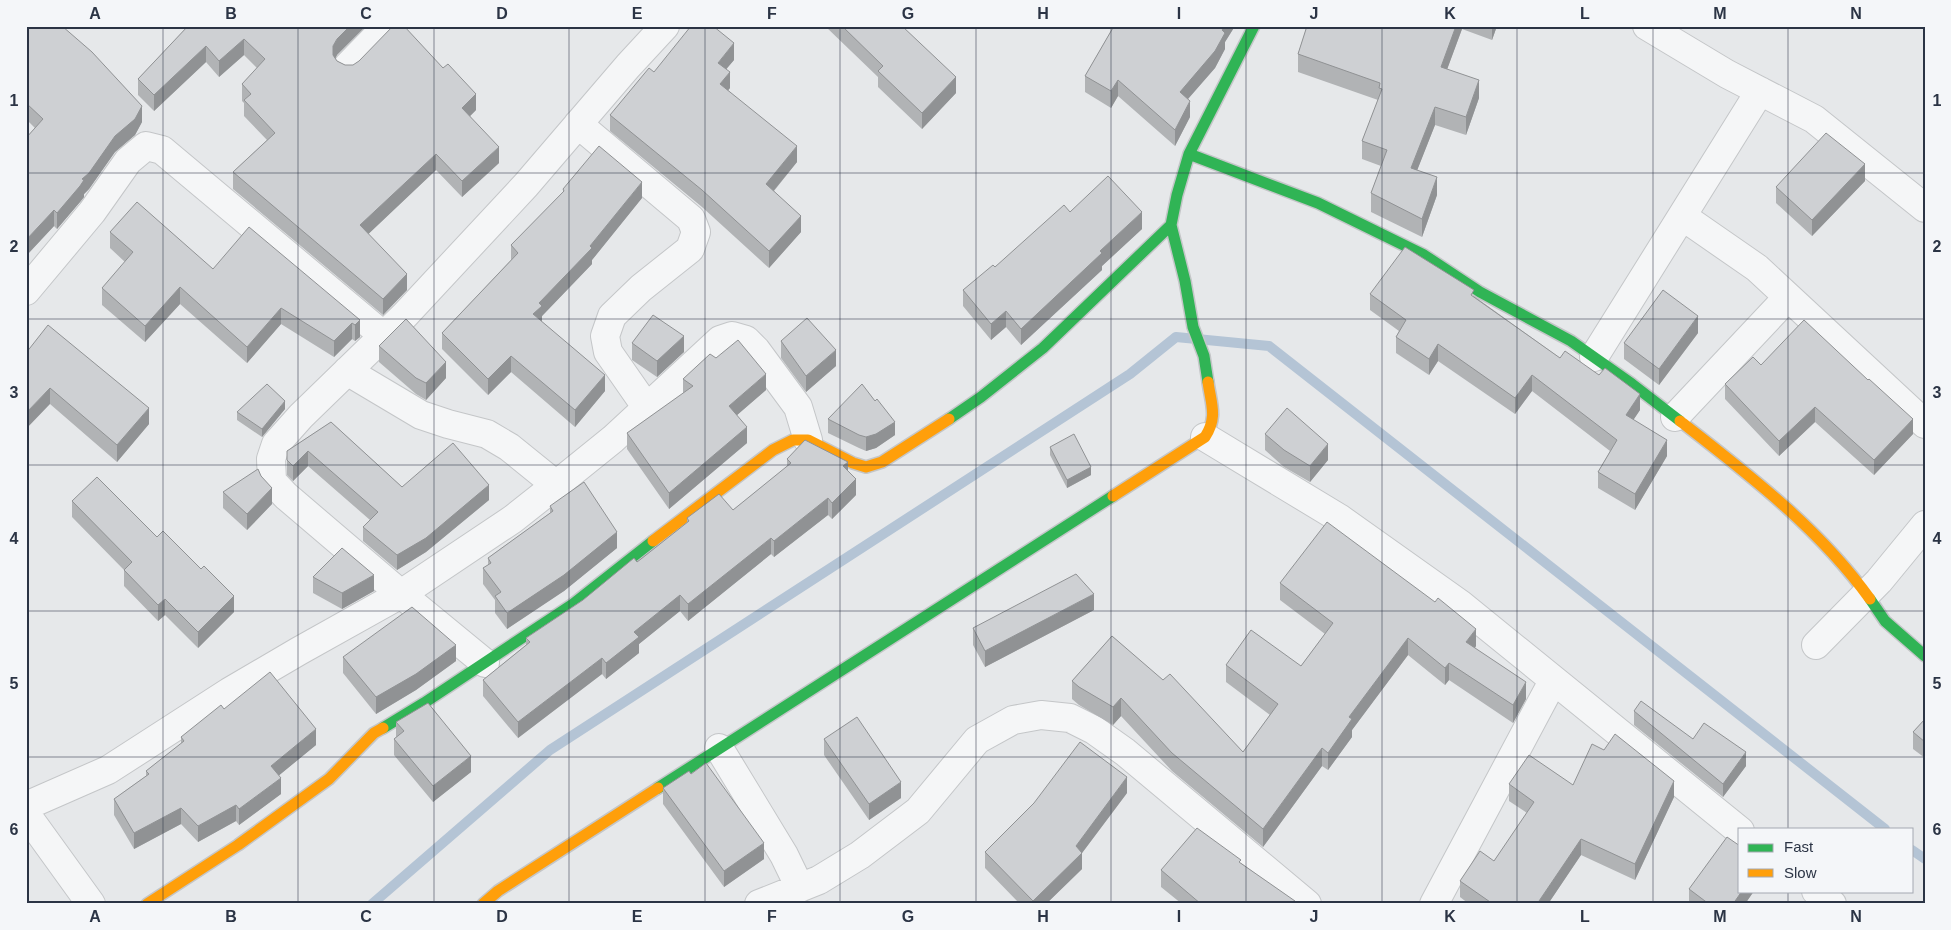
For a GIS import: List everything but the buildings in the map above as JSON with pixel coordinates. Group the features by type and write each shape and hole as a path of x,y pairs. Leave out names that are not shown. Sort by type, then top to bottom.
{"street":[{"path":"348,66 388,26"},
{"path":"485,663 286,496 272,481 271,459 276,444 301,416 384,336 526,185 628,66 666,26"},
{"path":"483,904 498,891 719,748 1205,437 1212,426 1213,414 1204,356 1194,327 1185,280 1171,225 1177,195 1189,154 1254,26"},
{"path":"1647,26 1727,74 1814,119 1925,208"},
{"path":"1594,357 1760,91"},
{"path":"578,124 691,220 696,232 690,249 641,288 612,316 605,336 608,352 647,408"},
{"path":"26,291 92,212 128,161 146,146 162,150 384,336"},
{"path":"1189,154 1318,203 1424,255 1480,292 1571,341 1632,384 1749,474 1804,524 1854,577 1885,620 1925,656"},
{"path":"1682,216 1757,268 1925,424"},
{"path":"146,904 238,845 329,779 374,733 424,703 573,604 623,562 773,450 793,440 808,440 853,463 866,467 882,462 923,437 981,397 1043,348 1171,225"},
{"path":"1675,417 1788,297"},
{"path":"26,806 108,770 298,651 401,594 513,519 613,439 720,340 732,336 746,340 756,350 798,407 808,440"},
{"path":"347,371 421,415 488,434 509,447 556,485"},
{"path":"1205,437 1339,518 1460,604 1738,829"},
{"path":"1816,645 1866,594 1925,525"},
{"path":"1434,904 1553,681"},
{"path":"759,904 819,880 860,856 918,811 977,740 1014,720 1041,715 1070,718 1094,730 1125,752 1307,904"},
{"path":"719,748 784,855 800,888"},
{"path":"26,814 91,904"},
{"path":"1817,892 1832,904"}],"waterway":[{"path":"372,904 550,750 1130,374 1176,337 1269,346 1884,828"},
{"path":"1914,851 1925,859"}],"traffic: fast":[{"path":"1208,382 1204,356 1193,327 1185,281 1171,225 1177,195 1189,154 1254,26"},
{"path":"1189,154 1318,203 1424,255 1480,292 1571,341 1680,421"},
{"path":"949,419 981,397 1043,348 1171,225"},
{"path":"658,788 1113,496"},
{"path":"383,728 573,604 653,541"},
{"path":"1870,599 1885,621 1925,656"}],"traffic: slow":[{"path":"1113,496 1205,437 1212,417 1208,382"},
{"path":"653,541 773,450 793,440 808,440 853,463 866,467 882,462 949,419"},
{"path":"1680,421 1757,482 1805,525 1850,573 1870,599"},
{"path":"147,904 238,845 329,779 374,733 383,728"},
{"path":"483,904 498,891 658,788"}]}
